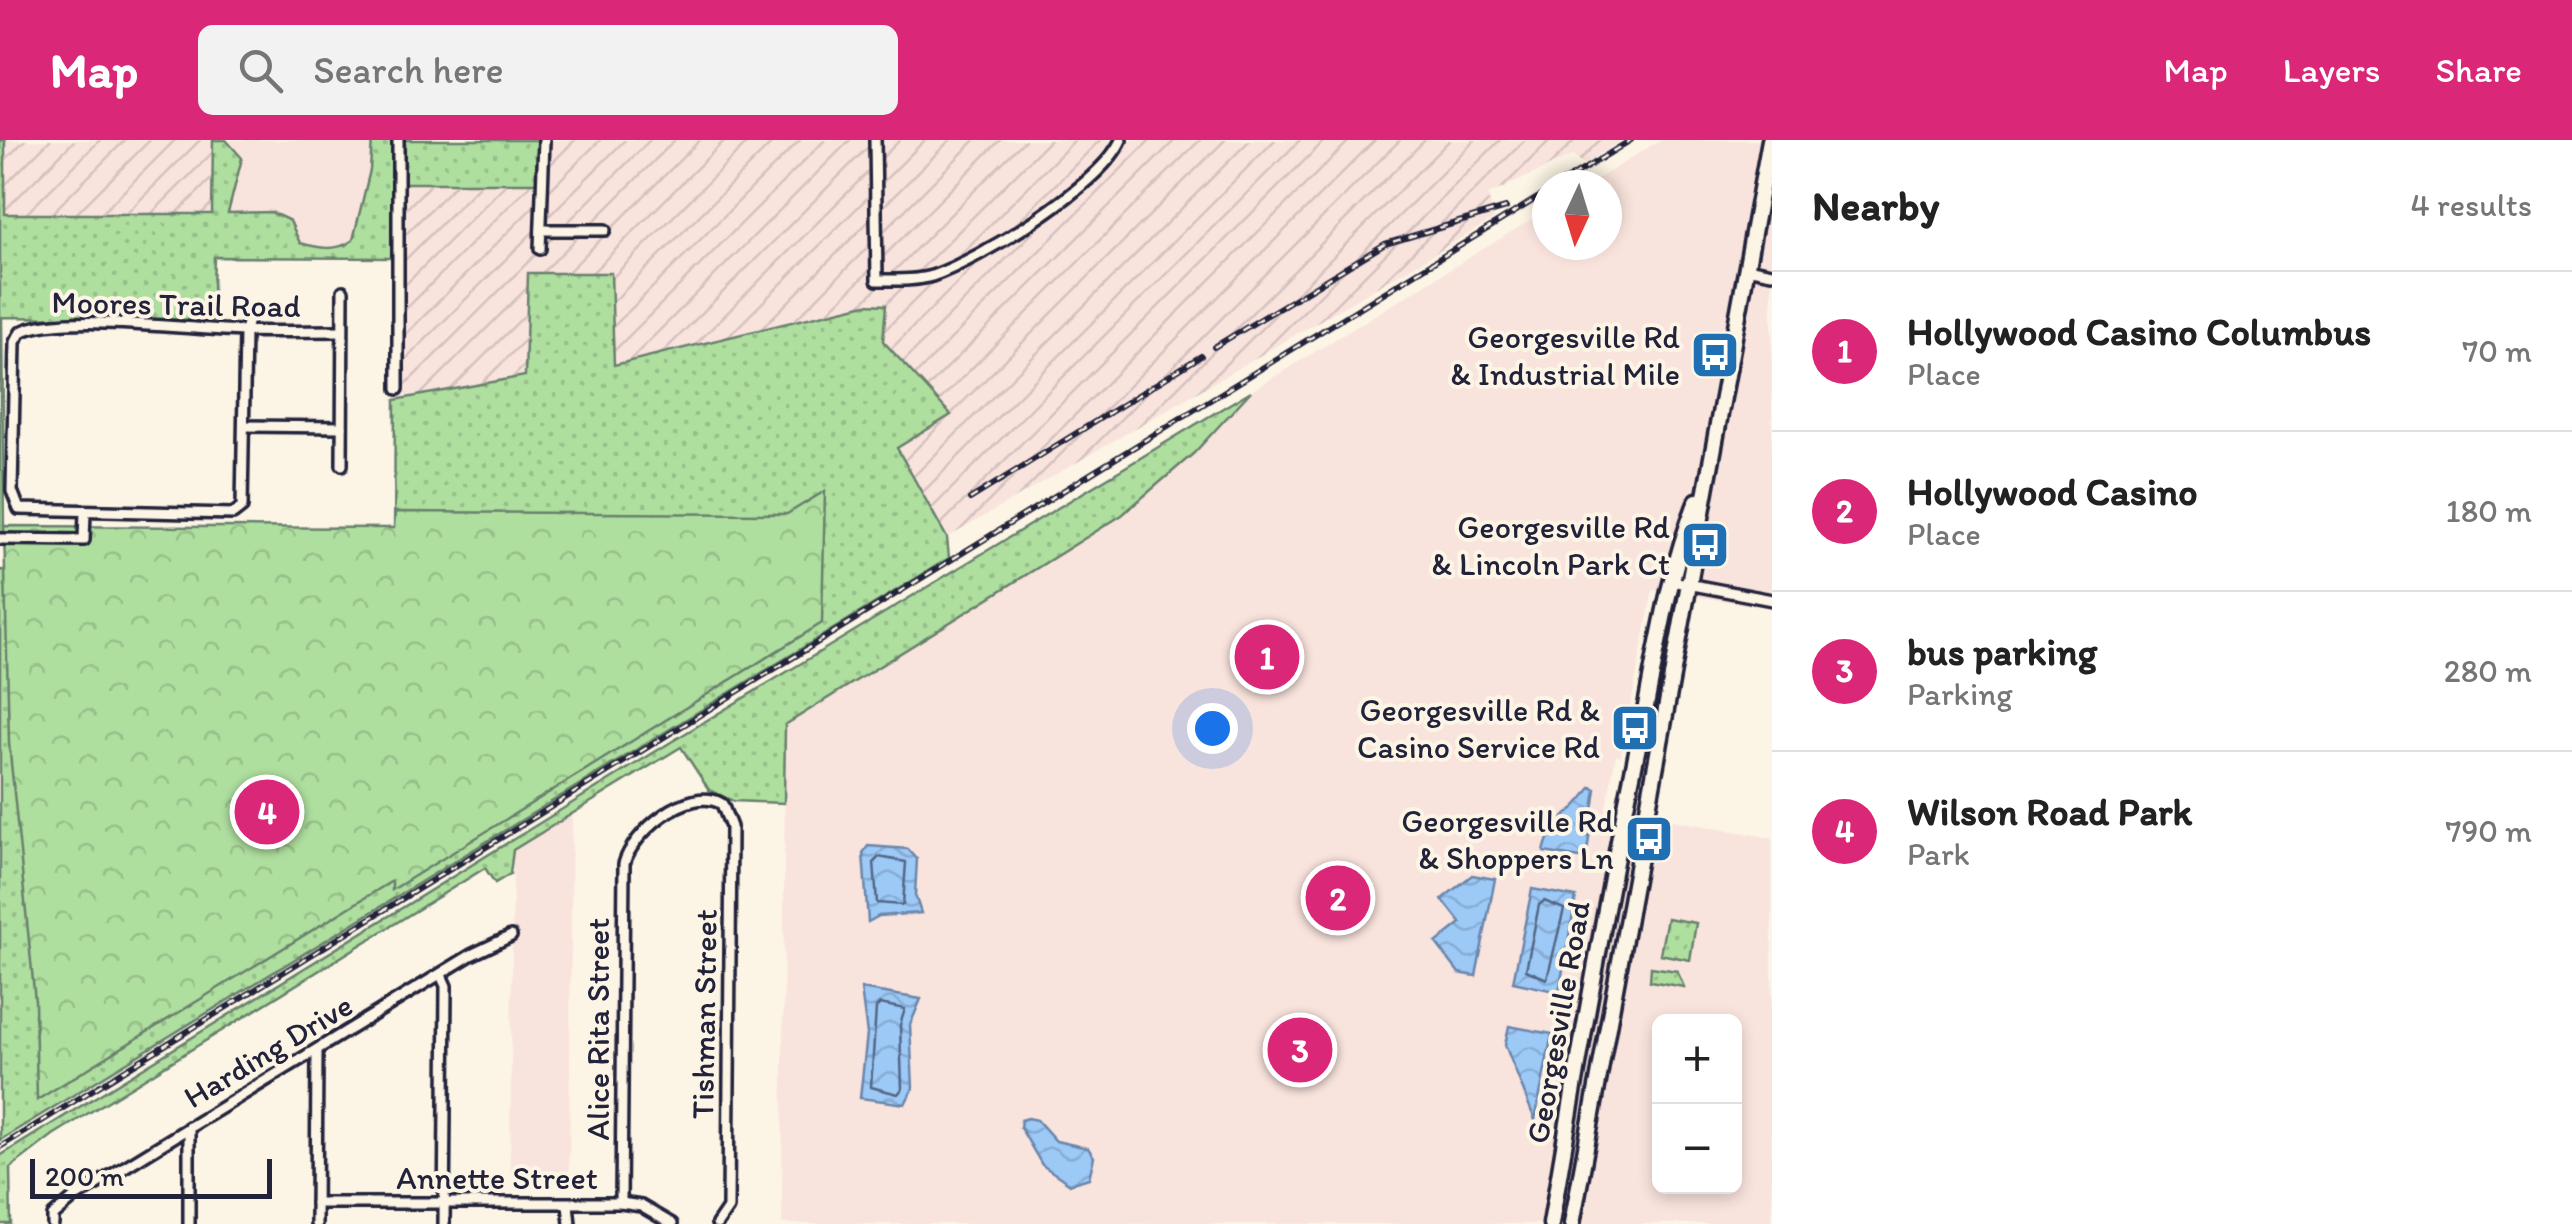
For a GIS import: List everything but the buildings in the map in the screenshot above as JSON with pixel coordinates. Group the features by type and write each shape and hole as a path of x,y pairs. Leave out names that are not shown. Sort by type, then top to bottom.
{"main road":[{"name":"Georgesville Road","path":"1572,1224 1770,140"},
{"name":"Georgesville Road","path":"1551,1224 1584,1020 1672,581 1684,532 1705,481"},
{"path":"1630,894 1625,880 1636,810 1636,756"}],"street":[{"path":"398,140 398,389"},
{"path":"540,249 544,140"},
{"path":"875,140 877,280 929,277 968,259 1094,178 1121,140"},
{"path":"541,230 605,230"},
{"path":"1746,268 1772,273"},
{"path":"342,466 343,291"},
{"path":"0,539 84,540 85,512 233,514 242,508 245,331 250,312"},
{"name":"Moores Trail Road","path":"85,512 19,510 12,491 16,342 20,332 39,326 342,332"},
{"path":"244,426 342,427"},
{"path":"1672,581 1772,600"},
{"name":"Alice Rita Street","path":"622,1203 626,854 648,828 690,802 708,798 722,804"},
{"name":"Tishman Street","path":"718,1223 728,1208 731,828 722,804"},
{"name":"Harding Drive","path":"53,1220 190,1127 502,936 511,936"},
{"path":"441,975 446,986 444,1224"},
{"path":"316,1224 317,1050"},
{"path":"189,1224 190,1127"},
{"name":"Annette Street","path":"316,1203 622,1203 641,1206 672,1224"},
{"path":"568,1204 570,1224"}],"shaded area":[{"path":"5,140 213,140 213,214 4,214"},
{"path":"226,140 372,140 370,171 353,240 343,247 317,248 300,243 290,221 228,213 242,159"},
{"path":"540,140 1623,140 1584,164 1572,156 1542,170 1532,170 1532,175 1488,195 1494,219 947,538 896,448 951,414 883,341 885,305 866,304 614,365 528,274 525,376 395,400 394,183"},
{"path":"1660,140 1772,140 1772,608 1653,590 1621,756 1616,755 1606,808 1772,838 1772,1224 782,1224 785,725 1122,515 1194,453 1251,391 1532,219 1532,260 1622,260 1622,170 1612,170"},
{"path":"572,813 569,1175 510,1172 513,850"}],"green space":[{"path":"0,140 5,140 5,214 212,214 213,140 226,140 242,158 228,213 271,212 290,221 300,243 327,248 353,240 370,170 372,140 394,140 394,258 214,257 212,320 2,317 4,533 0,533"},
{"path":"400,140 540,140 539,183 401,183"},
{"path":"528,273 611,273 614,365 866,304 886,305 883,341 951,415 897,448 947,538 949,558 0,1140 0,570 89,572 394,540 395,400 525,376"},
{"path":"1251,391 1194,453 1122,515 785,725 784,803 733,801 709,790 681,747 513,850 510,874 495,883 485,868 53,1135 10,1168 11,1224 0,1224 0,1156 671,742"},
{"path":"825,491 822,623 392,890 392,881 37,1100 35,1001 9,743 4,526 394,528 395,512 787,514"},
{"path":"1667,918 1696,923 1690,960 1660,954"},
{"path":"1651,967 1677,971 1684,987 1650,981"}],"water":[{"path":"1591,787 1596,789 1586,859 1544,852 1552,831"},
{"path":"868,846 908,849 917,859 915,895 921,913 879,916 868,922 863,853"},
{"path":"1472,875 1495,879 1476,976 1459,973 1436,943 1461,923 1442,899"},
{"path":"1532,889 1576,897 1559,992 1513,982"},
{"path":"861,989 921,999 910,1025 913,1088 905,1104 860,1098 867,1034"},
{"path":"1509,1026 1552,1034 1535,1120 1505,1045"},
{"path":"1021,1120 1037,1120 1056,1141 1088,1148 1094,1157 1089,1178 1070,1184 1042,1165 1020,1127"}],"railway":[{"path":"1582,170 1631,140"},
{"path":"0,1147 1532,201"},
{"path":"1214,347 1385,244 1506,208"},
{"path":"970,499 1201,356"}],"place":[{"name":"Georgesville Rd & Industrial Mile","path":"1715,355"},
{"name":"Georgesville Rd & Lincoln Park Ct","path":"1705,545"},
{"name":"Hollywood Casino Columbus","path":"1267,657"},
{"name":"Georgesville Rd & Casino Service Rd","path":"1635,728"},
{"name":"Wilson Road Park","path":"267,812"},
{"name":"Georgesville Rd & Shoppers Ln","path":"1649,839"},
{"name":"Hollywood Casino","path":"1338,898"},
{"name":"bus parking","path":"1300,1050"}]}
